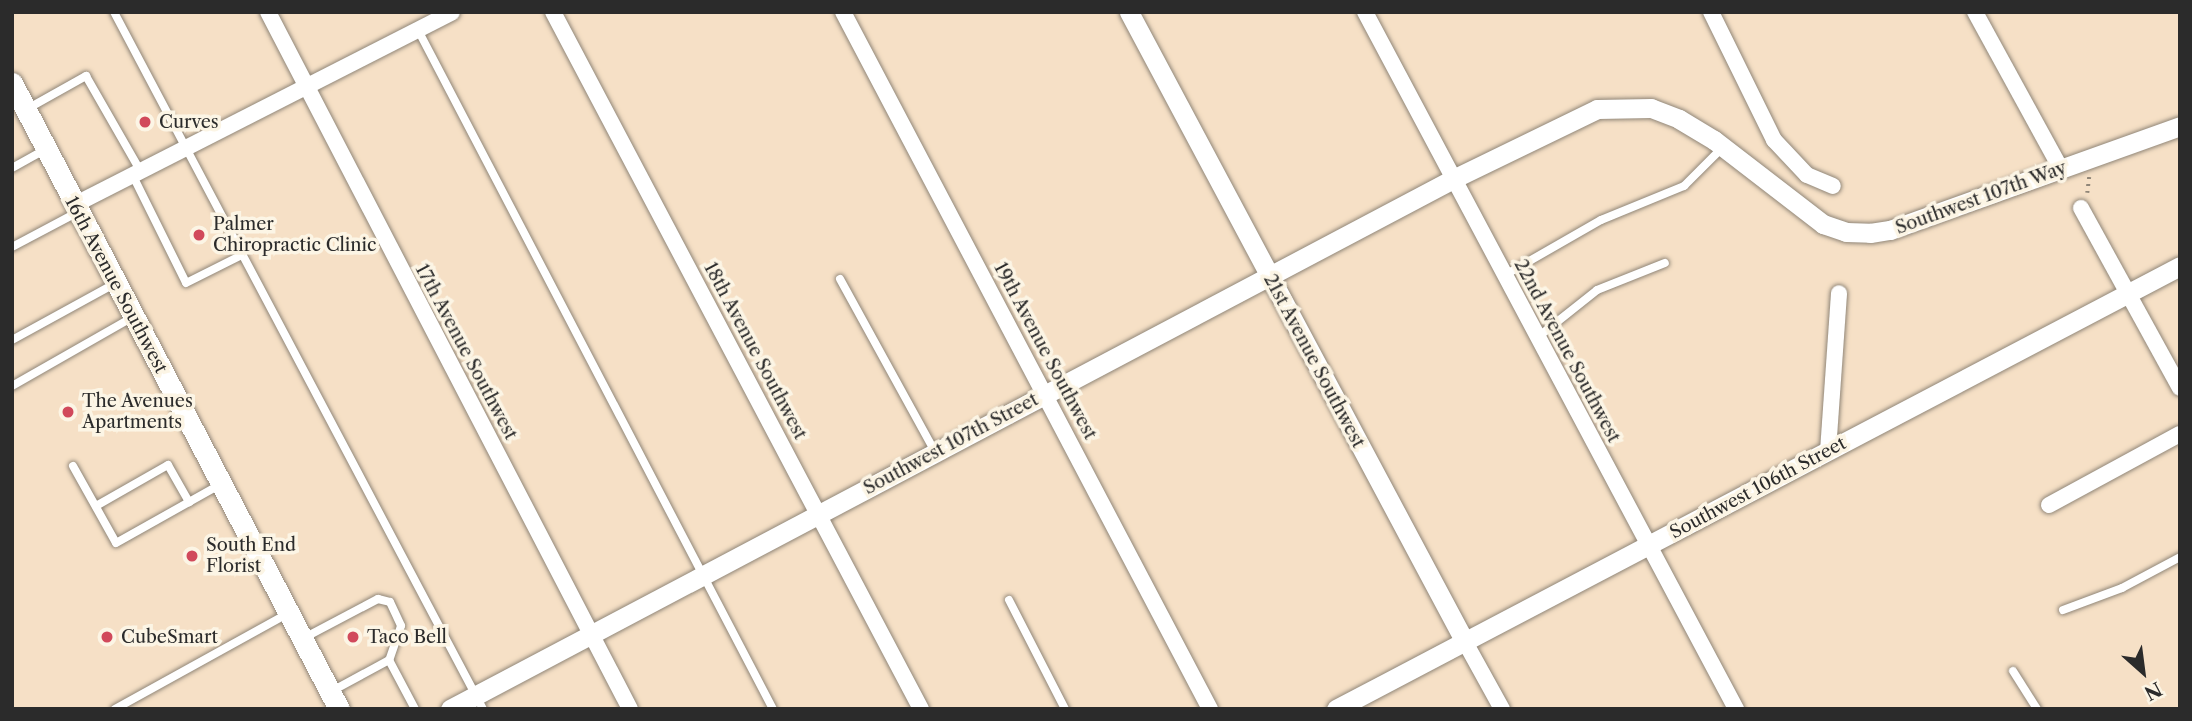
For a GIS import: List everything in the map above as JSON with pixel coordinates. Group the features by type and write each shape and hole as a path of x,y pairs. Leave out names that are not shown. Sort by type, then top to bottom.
{"main road":[{"name":"16th Avenue Southwest","path":"12,83 334,700"}],"street":[{"name":"17th Avenue Southwest","path":"268,12 630,709"},
{"path":"76,208 452,12"},
{"name":"18th Avenue Southwest","path":"553,12 820,513 921,709"},
{"name":"19th Avenue Southwest","path":"843,12 1046,393 1210,709"},
{"name":"21st Avenue Southwest","path":"1129,12 1502,709"},
{"name":"22nd Avenue Southwest","path":"1365,12 1735,709"},
{"path":"1711,12 1774,140 1807,175 1833,186"},
{"path":"1975,12 2061,169"},
{"name":"Southwest 107th Way","path":"1453,179 1597,108 1651,108 1679,119 1723,147 1802,210 1846,232 1890,230 2180,126"},
{"name":"Southwest 107th Street","path":"450,709 479,702 592,634 1453,179"},
{"path":"2081,208 2180,388"},
{"name":"Southwest 106th Street","path":"1348,706 2180,266"},
{"path":"1828,451 1839,293"},
{"path":"2049,505 2180,435"}],"lane":[{"path":"114,12 479,702"},
{"path":"418,30 773,709"},
{"path":"26,110 86,76 137,174 186,283 243,255"},
{"path":"1505,275 1601,220 1685,186 1723,147"},
{"path":"12,168 46,149"},
{"path":"12,247 76,208"},
{"path":"1538,337 1597,290 1665,263"},
{"path":"840,279 935,452"},
{"path":"12,340 116,284"},
{"path":"12,386 133,317"},
{"path":"96,506 168,465 189,502"},
{"path":"73,466 116,542 221,484"},
{"path":"2063,610 2122,588 2180,557"},
{"path":"302,639 378,599 390,602 401,626 389,660 334,700"},
{"path":"1009,600 1065,709"},
{"path":"115,709 289,613"},
{"path":"389,660 415,709"},
{"path":"2013,671 2037,709"}],"path":[{"path":"2081,208 2090,186 2086,160"}],"place":[{"name":"Curves","path":"145,122"},
{"name":"Palmer Chiropractic Clinic","path":"199,235"},
{"name":"The Avenues Apartments","path":"68,412"},
{"name":"South End Florist","path":"192,556"},
{"name":"CubeSmart","path":"107,637"},
{"name":"Taco Bell","path":"353,637"}]}
